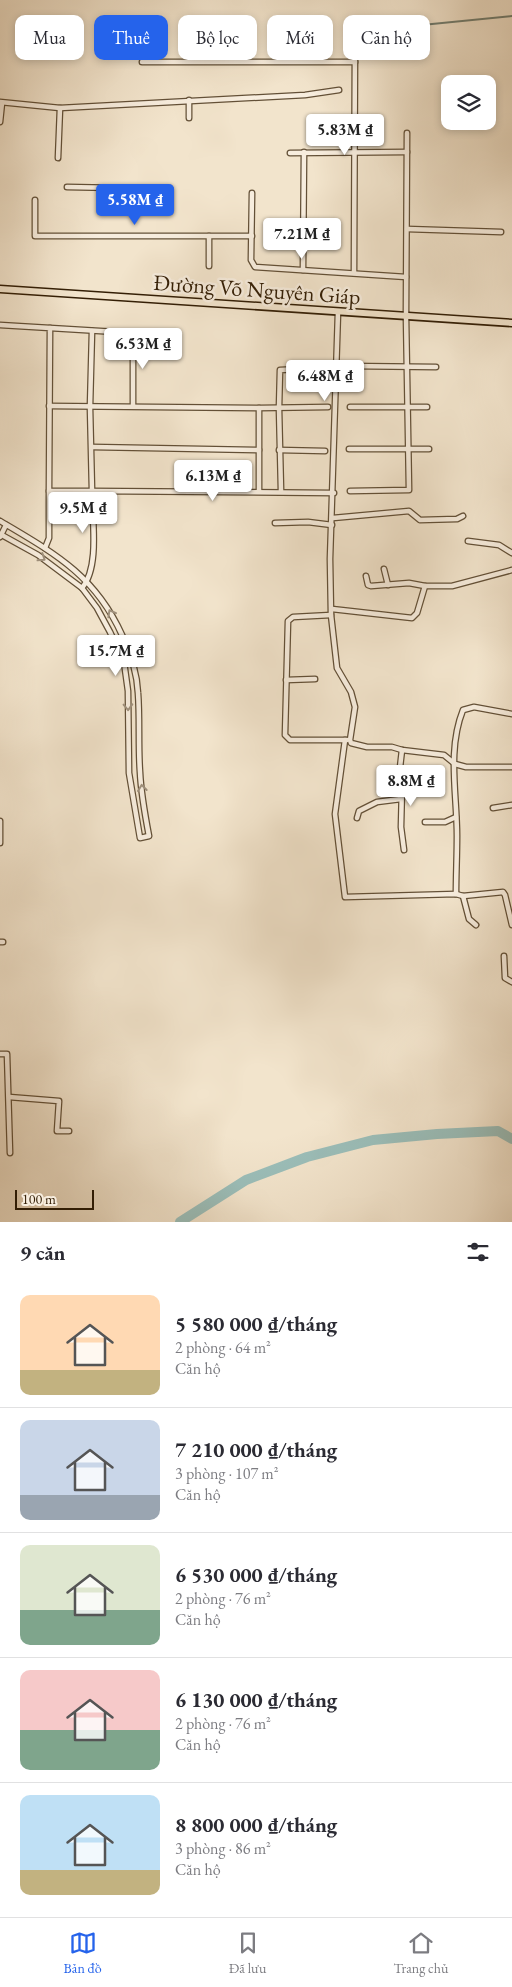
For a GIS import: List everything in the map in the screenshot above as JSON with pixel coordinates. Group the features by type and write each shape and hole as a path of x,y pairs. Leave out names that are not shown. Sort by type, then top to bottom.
{"main road":[{"name":"Đường Võ Nguyên Giáp","path":"0,289 512,323"}],"street":[{"path":"142,62 355,62 354,273"},
{"path":"0,122 1,103 60,108 306,95 339,90"},
{"path":"188,118 189,100"},
{"path":"58,158 60,108"},
{"path":"350,491 409,490 406,316 407,133"},
{"path":"303,270 304,152"},
{"path":"290,153 407,152"},
{"path":"67,188 170,189"},
{"path":"252,193 252,260 254,267 406,277"},
{"path":"35,200 35,236 252,236"},
{"path":"407,229 501,232"},
{"path":"209,236 210,266"},
{"path":"338,312 334,492 330,559 332,612 337,668 351,692 355,707 335,814 345,897 456,894 463,896 503,892 512,924"},
{"path":"0,325 133,333 132,406"},
{"path":"45,548 49,538 48,406 50,328"},
{"path":"82,588 88,581 92,562 90,407 92,331"},
{"path":"348,366 436,367"},
{"path":"281,491 279,450 280,370 324,368"},
{"path":"48,406 328,407"},
{"path":"350,407 427,408"},
{"path":"259,408 259,491"},
{"path":"92,447 259,450"},
{"path":"349,449 429,449"},
{"path":"279,450 325,451"},
{"path":"49,491 176,493 334,492"},
{"path":"333,518 409,511 420,520 458,519 463,516"},
{"path":"0,521 45,548 88,581 106,604 133,659 138,692 140,773 149,836 140,838 134,810 129,773 128,701 124,662 97,608 82,588 38,556 0,535 6,525"},
{"path":"275,523 308,522 332,525"},
{"path":"468,541 499,545 512,553"},
{"path":"384,569 388,585"},
{"path":"366,576 368,585 452,586 512,570"},
{"path":"425,586 417,613 412,618 332,612 292,617 288,621 284,702 286,738 290,740 348,740 360,746 392,747 444,755 455,764 466,767 512,767"},
{"path":"286,680 315,679"},
{"path":"456,894 454,753 457,726 464,710 474,707 512,714"},
{"path":"402,750 399,776 401,828 404,850"},
{"path":"356,818 359,811 377,802 401,799"},
{"path":"493,808 512,805"},
{"path":"425,822 445,822 456,817"},
{"path":"0,821 0,843"},
{"path":"463,896 469,919 476,925"},
{"path":"504,956 505,978 512,982"},
{"path":"0,1054 7,1054 10,1153"},
{"path":"9,1097 59,1101 57,1131 69,1131"}],"waterway":[{"path":"430,24 512,16"},
{"path":"180,1222 246,1180 307,1157 373,1140 498,1131 512,1139"}]}
